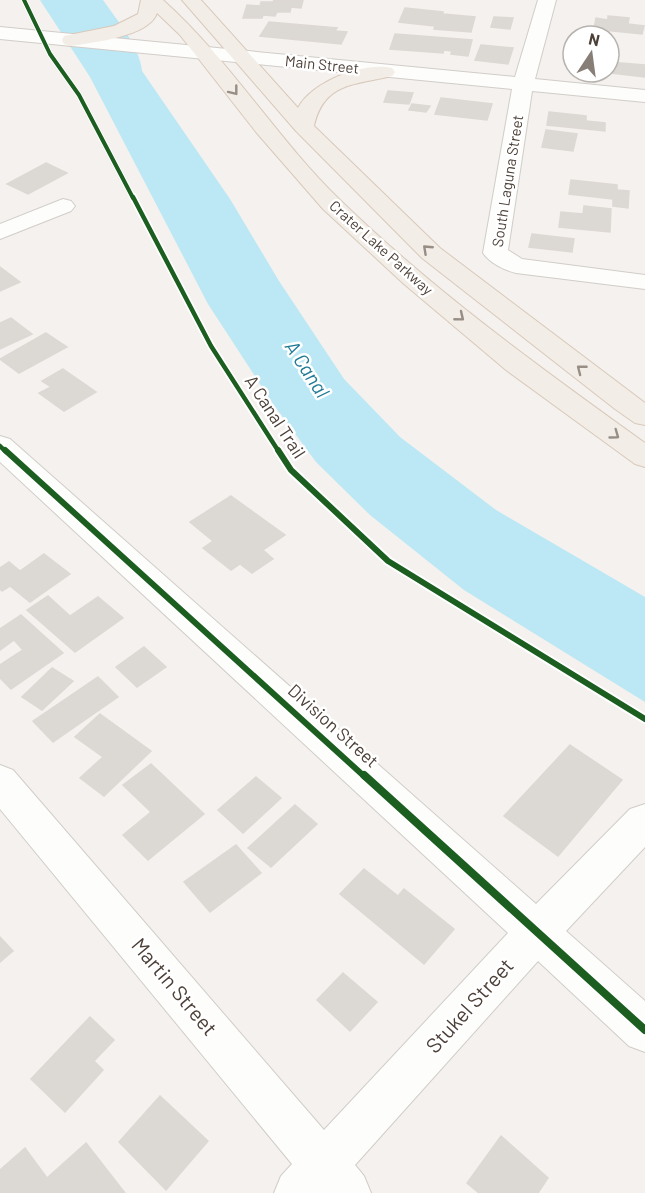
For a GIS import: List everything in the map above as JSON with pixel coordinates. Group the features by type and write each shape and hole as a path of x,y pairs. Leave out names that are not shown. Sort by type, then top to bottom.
{"main road":[{"path":"71,40 114,33 136,26 147,16 152,0"},
{"name":"Crater Lake Parkway","path":"152,0 187,31 263,128 332,204 413,279 516,363 645,457"},
{"name":"Crater Lake Parkway","path":"191,0 303,127 431,253 645,416"},
{"path":"303,127 309,105 323,90 347,79 385,72"}],"street":[{"path":"523,85 547,0"},
{"name":"Main Street","path":"0,33 645,96"},
{"name":"South Laguna Street","path":"523,85 495,253 516,266 645,282"},
{"path":"3,227 63,206"},
{"name":"Division Street","path":"0,447 645,1030"},
{"name":"Martin Street","path":"0,781 323,1184"},
{"name":"Stukel Street","path":"323,1184 538,931 644,821"}],"water":[{"name":"A Canal","path":"40,0 103,0 132,43 142,71 230,199 279,281 344,379 400,437 496,510 645,597 645,702 464,590 370,515 316,462 273,404 208,304 90,77"}],"building":[{"path":"274,0 303,0 301,8 291,7 290,12 277,12 275,16 263,15 262,18 243,18 247,5 260,6 261,2 273,2"},
{"path":"405,8 475,17 471,32 434,29 435,26 399,22"},
{"path":"608,16 629,18 628,24 644,26 642,34 621,32 621,24 595,24 596,18 608,20"},
{"path":"494,17 513,18 510,29 491,27"},
{"path":"269,22 337,28 335,31 347,32 341,44 260,36"},
{"path":"395,34 472,40 468,56 451,54 452,51 444,50 443,53 390,49"},
{"path":"481,45 513,48 508,64 475,60"},
{"path":"621,63 645,65 645,77 621,74"},
{"path":"388,91 413,93 409,104 384,102"},
{"path":"441,98 492,104 487,120 435,114"},
{"path":"412,104 430,106 426,112 409,110"},
{"path":"549,112 586,116 586,121 605,123 605,131 547,125"},
{"path":"546,130 577,134 573,151 542,147"},
{"path":"46,163 67,173 28,194 7,184"},
{"path":"571,180 617,185 617,190 629,191 628,208 613,206 613,199 569,194"},
{"path":"584,206 611,209 610,232 559,227 561,212 583,214"},
{"path":"532,234 574,239 572,252 529,247"},
{"path":"0,267 20,282 0,291"},
{"path":"11,318 32,334 0,349 0,323"},
{"path":"46,333 67,347 19,373 0,359"},
{"path":"63,369 96,392 64,411 39,393 51,387 42,381"},
{"path":"231,496 285,535 263,550 273,559 252,573 240,564 231,570 203,548 213,541 190,522"},
{"path":"44,554 70,574 30,602 10,586 2,591 0,589 0,568 9,562 20,571"},
{"path":"48,596 70,616 98,597 123,618 75,652 27,610"},
{"path":"21,615 63,653 11,689 0,678 0,665 23,650 14,640 0,650 0,629"},
{"path":"144,647 166,667 137,687 116,667"},
{"path":"52,668 73,681 42,710 22,697"},
{"path":"98,677 118,697 53,742 33,721"},
{"path":"100,714 151,751 104,796 80,778 103,757 75,737"},
{"path":"570,745 622,780 558,856 504,816"},
{"path":"151,764 204,814 148,860 123,835 151,812 123,785"},
{"path":"256,777 281,798 243,833 218,810"},
{"path":"295,805 317,824 271,867 248,848"},
{"path":"236,845 261,873 210,912 184,882"},
{"path":"364,869 398,896 404,889 454,929 424,964 340,894"},
{"path":"0,937 13,951 0,962"},
{"path":"343,973 377,1002 350,1031 317,1000"},
{"path":"90,1017 114,1040 94,1061 103,1070 65,1112 31,1079"},
{"path":"160,1096 208,1141 166,1190 119,1142"},
{"path":"501,1136 548,1178 538,1193 479,1193 467,1183"},
{"path":"86,1143 125,1193 0,1193 0,1170 25,1148 47,1178"}],"cycle path":[{"name":"A Canal Trail","path":"24,0 50,54 79,95 211,346 291,470 388,561 645,719"},
{"path":"0,446 645,1030"}]}
